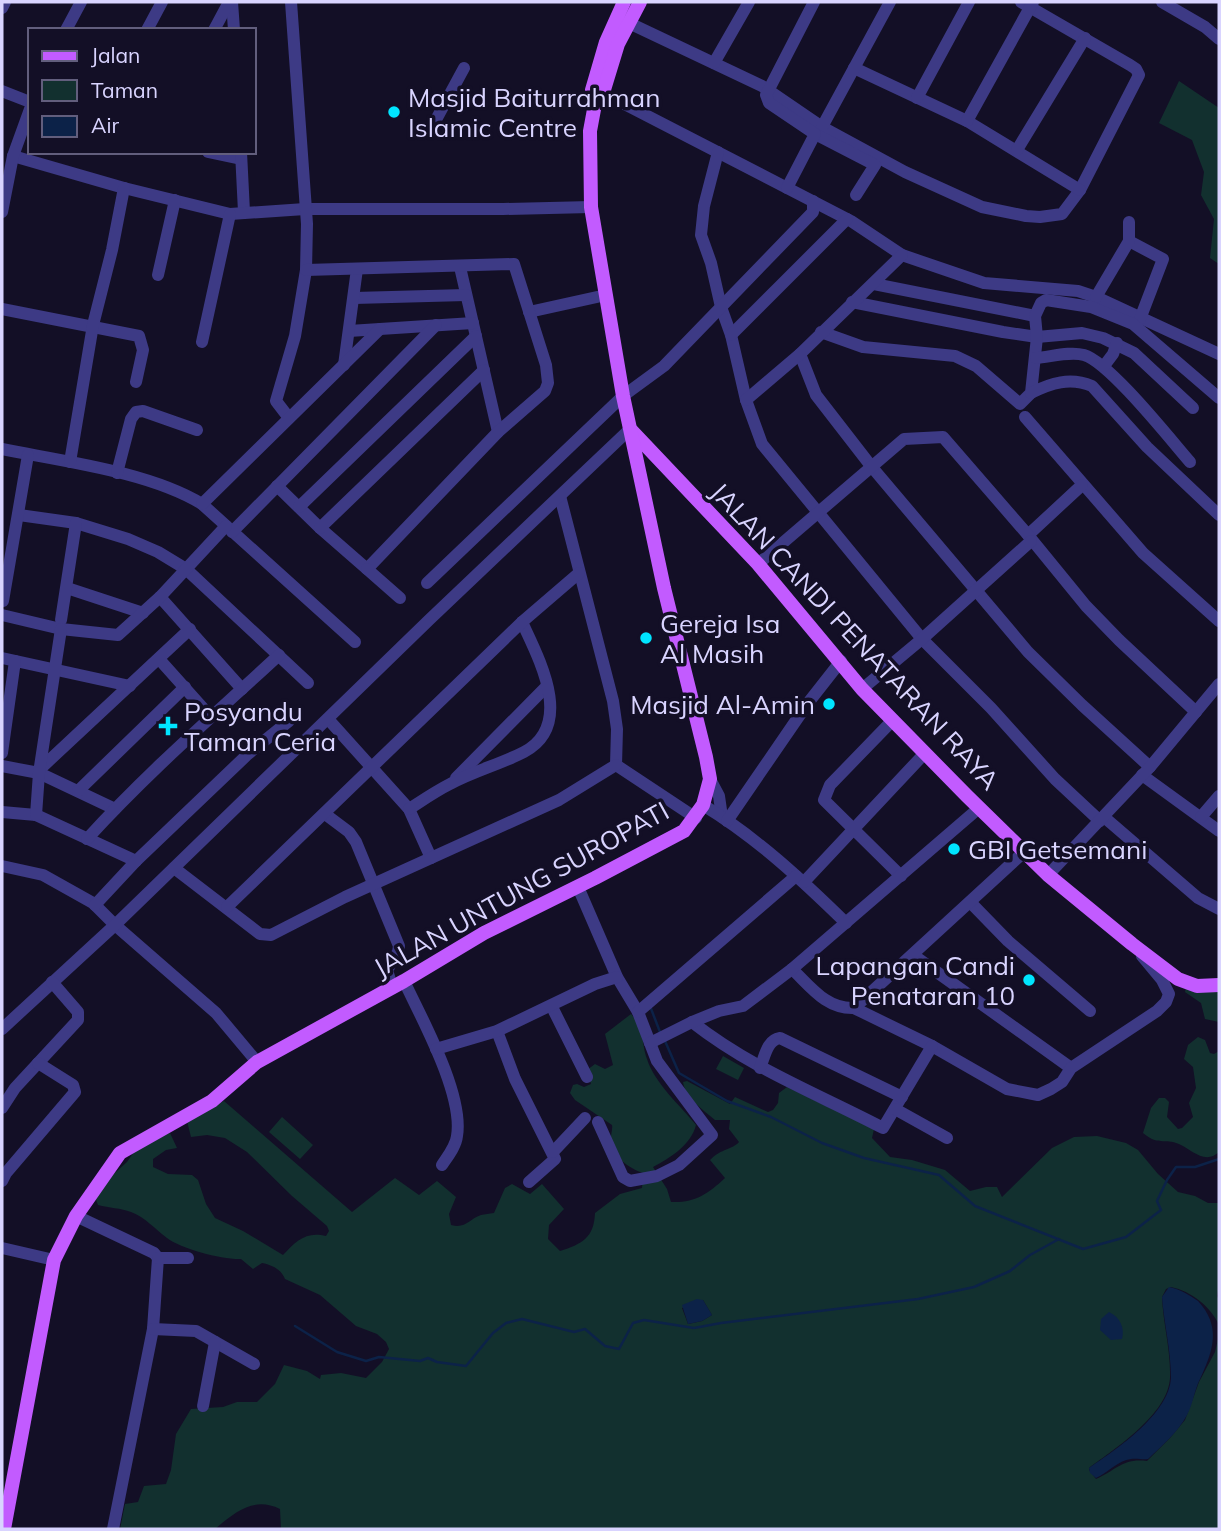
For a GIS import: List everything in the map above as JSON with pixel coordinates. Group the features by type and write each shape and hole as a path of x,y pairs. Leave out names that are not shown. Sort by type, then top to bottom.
{"main road":[{"name":"JALAN UNTUNG SUROPATI","path":"599,97 592,90 606,42 624,2"},
{"name":"JALAN UNTUNG SUROPATI","path":"4,1529 54,1260 76,1216 120,1153 212,1101 257,1062 484,933 684,831 699,811 710,779 664,588 623,396 591,207 590,131 618,44 640,2"},
{"name":"JALAN CANDI PENATARAN RAYA","path":"630,429 758,564 862,689 1048,875 1178,979 1197,986 1219,985"}],"street":[{"path":"2,8 5,2"},
{"path":"67,28 80,2"},
{"path":"148,28 162,2"},
{"path":"215,28 231,2"},
{"path":"231,2 234,28"},
{"path":"289,418 276,401 295,336 306,270 307,224 290,2"},
{"path":"714,63 749,2"},
{"path":"768,90 814,2"},
{"path":"788,188 890,2"},
{"path":"917,98 968,2"},
{"path":"1162,2 1205,27 1219,39"},
{"path":"818,131 982,207 1026,216 1062,214 1080,190 1139,72 1028,3 967,121"},
{"path":"629,23 768,90 818,131 875,165 940,196"},
{"path":"1017,150 1085,38"},
{"path":"431,129 464,68"},
{"path":"854,68 967,121 1080,190"},
{"path":"2,91 28,101"},
{"path":"599,97 718,152 813,201 847,219 902,255 984,283 1078,291 1219,354"},
{"path":"2,212 13,156 28,115"},
{"path":"718,152 704,206 701,235 711,263 720,307 731,335 746,400 762,444 922,639 991,708 1055,779 1198,898 1219,909"},
{"path":"13,156 124,188 230,214 305,209 591,207"},
{"path":"241,156 244,212"},
{"path":"856,195 875,165"},
{"path":"70,462 93,326 124,188"},
{"path":"158,275 175,200"},
{"path":"427,583 623,396 664,366 813,212 813,201"},
{"path":"202,342 230,214"},
{"path":"731,335 847,219"},
{"path":"1096,297 1129,242 1129,222"},
{"path":"1129,242 1163,259 1140,318"},
{"path":"746,400 800,354 902,255"},
{"path":"306,270 514,264 546,365 548,383 541,397 498,432 364,566"},
{"path":"460,267 498,432"},
{"path":"344,365 357,270"},
{"path":"874,284 1035,316"},
{"path":"354,298 466,295"},
{"path":"528,313 606,295"},
{"path":"1031,393 1036,358 1035,316 1041,303 1046,300 1091,307 1133,324 1219,398"},
{"path":"852,302 985,330 1037,337 1082,333 1117,343 1134,353 1193,408"},
{"path":"2,309 139,336 143,350 136,382"},
{"path":"349,331 473,323"},
{"path":"2,615 115,636 143,613 186,569 277,486 436,325"},
{"path":"202,504 380,329"},
{"path":"821,332 863,347 955,356 976,366 1020,404 1031,393 1048,385 1082,382 1092,386 1147,447 1219,514"},
{"path":"299,507 476,336"},
{"path":"1104,366 1117,343"},
{"path":"800,354 816,395 871,466 1028,652 1146,771 1219,831"},
{"path":"1036,358 1081,354 1104,366 1190,462"},
{"path":"320,528 484,370"},
{"path":"117,474 131,419 136,412 143,411 197,430"},
{"path":"1025,417 1143,553 1219,621"},
{"path":"2,1029 115,925 630,429"},
{"path":"758,564 904,439 943,437 1102,623 1196,712"},
{"path":"2,449 70,462 170,487 202,504 355,642"},
{"path":"3,601 28,455"},
{"path":"862,689 977,590 1082,485"},
{"path":"277,486 320,528 400,598"},
{"path":"560,496 613,701 617,729 616,765"},
{"path":"19,515 76,523 128,539 158,552 186,569 308,683"},
{"path":"36,815 76,523"},
{"path":"227,908 522,622 579,573"},
{"path":"66,587 143,613"},
{"path":"160,597 242,689"},
{"path":"409,809 450,783 518,755 536,744 546,730 550,718 547,685 522,622"},
{"path":"40,771 190,629"},
{"path":"87,839 211,716 279,655"},
{"path":"2,658 130,686"},
{"path":"159,659 211,716"},
{"path":"2,753 15,661"},
{"path":"725,819 841,661"},
{"path":"1048,875 1146,771 1219,684"},
{"path":"450,783 547,685"},
{"path":"78,791 185,687"},
{"path":"328,719 409,809 431,858"},
{"path":"893,720 830,785 824,800 901,876"},
{"path":"95,905 136,861 248,754 289,721"},
{"path":"646,1006 800,879 854,829 925,753"},
{"path":"616,765 699,811 725,819 800,879 846,923"},
{"path":"174,868 260,934 268,936 559,800 616,765"},
{"path":"2,766 40,771 115,809"},
{"path":"710,779 719,796 725,819"},
{"path":"1201,817 1219,796"},
{"path":"658,1039 692,1021 743,1006 792,969 979,808"},
{"path":"2,812 36,815 136,861"},
{"path":"324,814 354,838 360,849 399,946 398,953 388,968 436,1049 457,1110 457,1139 442,1165"},
{"path":"854,1008 1024,852"},
{"path":"2,866 43,876 75,891 95,905 216,1013 257,1062"},
{"path":"553,1152 592,1120 623,1177 630,1181 657,1176 680,1165 712,1137 712,1132 657,1060 658,1039 646,1006 617,977 578,887"},
{"path":"971,903 1008,941 1090,1011"},
{"path":"792,969 825,1002 841,1008 854,1008 932,1046 1007,1089 1038,1095 1062,1082 1071,1068 1120,1038 1166,1002 1169,993 1166,986 1132,944"},
{"path":"913,955 1071,1068"},
{"path":"436,1049 497,1031 595,984 617,977"},
{"path":"2,1108 15,1088 79,1016 52,982"},
{"path":"551,1007 587,1077"},
{"path":"692,1021 724,1047 760,1068 883,1128 932,1046"},
{"path":"497,1031 515,1079 553,1152 554,1162 529,1182"},
{"path":"760,1068 770,1043 780,1038 902,1097"},
{"path":"2,1181 75,1092 73,1085 38,1063"},
{"path":"895,1109 947,1138"},
{"path":"76,1216 154,1253 158,1258 153,1329 113,1529"},
{"path":"2,1248 54,1260"},
{"path":"158,1258 188,1258"},
{"path":"153,1329 196,1331 254,1364"},
{"path":"202,1406 215,1342"}],"green space":[{"path":"1179,81 1219,108 1219,264 1210,258 1214,219 1201,195 1204,172 1192,140 1159,123"},
{"path":"1186,987 1219,991 1219,1022 1205,1019 1201,1003 1185,992"},
{"path":"631,1014 639,1025 647,1059 656,1077 696,1125 685,1145 653,1167 667,1189 671,1202 694,1199 719,1184 725,1178 710,1160 739,1142 729,1129 730,1120 715,1120 691,1098 684,1088 683,1082 687,1081 730,1104 735,1097 768,1112 773,1110 778,1103 779,1093 787,1087 874,1129 872,1138 890,1157 912,1160 945,1170 970,1191 997,1187 1002,1197 1052,1148 1074,1137 1097,1136 1126,1143 1138,1150 1178,1192 1208,1203 1219,1203 1219,1325 1206,1306 1193,1296 1171,1287 1166,1289 1162,1297 1170,1368 1167,1391 1151,1417 1089,1470 1096,1479 1125,1463 1147,1461 1170,1438 1185,1420 1199,1382 1215,1352 1219,1335 1219,1529 281,1529 280,1509 262,1504 245,1508 215,1529 120,1529 125,1504 138,1502 144,1486 166,1484 171,1470 176,1434 191,1409 223,1407 237,1402 257,1402 275,1384 284,1365 307,1371 320,1379 321,1375 341,1373 366,1378 382,1362 389,1349 377,1334 356,1326 320,1295 285,1279 273,1266 262,1263 253,1269 241,1259 192,1250 167,1238 136,1214 98,1205 95,1197 138,1146 170,1133 177,1148 166,1150 153,1159 153,1167 168,1174 192,1175 198,1180 206,1204 215,1218 283,1255 302,1238 326,1236 329,1231 327,1226 247,1152 225,1138 207,1135 191,1137 187,1121 224,1101 352,1212 395,1178 419,1195 437,1181 456,1197 449,1214 451,1225 460,1226 481,1215 494,1213 505,1188 512,1184 530,1194 542,1184 564,1209 549,1225 548,1239 560,1251 585,1239 592,1228 595,1213 620,1194 642,1188 643,1173 623,1162 615,1153 611,1140 612,1125 575,1100 570,1093 573,1085 584,1087 591,1084 587,1070 595,1064 605,1069 613,1065 605,1034","holes":["703,1300 712,1315 702,1321 688,1324 682,1308"]},
{"path":"1198,1037 1205,1040 1210,1053 1219,1051 1219,1152 1209,1157 1199,1155 1174,1142 1154,1140 1143,1133 1151,1108 1159,1098 1165,1098 1169,1102 1167,1117 1178,1129 1193,1117 1189,1103 1196,1088 1193,1067 1184,1059 1188,1045"},
{"path":"723,1056 744,1068 738,1080 716,1069"},
{"path":"282,1117 313,1145 300,1159 269,1132"}],"water":[{"path":"1169,1287 1198,1301 1210,1320 1212,1329 1212,1348 1191,1406 1179,1427 1148,1459 1126,1460 1096,1478 1089,1468 1140,1429 1161,1405 1168,1391 1171,1368 1162,1297"},
{"path":"697,1299 703,1300 712,1315 702,1321 688,1324 682,1305"},
{"path":"1109,1312 1121,1323 1122,1339 1111,1340 1100,1330 1101,1319"}],"waterway":[{"path":"650,1006 660,1032"},
{"path":"665,1041 679,1073 727,1101 771,1117 822,1143 864,1158 939,1175 975,1206 1083,1249 1126,1237 1161,1210 1157,1201 1176,1167 1195,1167 1219,1159"},
{"path":"295,1326 337,1352 366,1361 379,1357 420,1361 428,1358 466,1366 493,1333 506,1323 522,1319 574,1332 585,1329 605,1346 619,1349 633,1323 644,1320 694,1328 918,1299 974,1287 1010,1271 1030,1255 1059,1239"}],"place":[{"name":"Masjid Baiturrahman Islamic Centre","path":"394,112"},
{"name":"Gereja Isa Al Masih","path":"646,638"},
{"name":"Masjid Al-Amin","path":"829,704"},
{"name":"Posyandu Taman Ceria","path":"168,726"},
{"name":"GBI Getsemani","path":"954,849"},
{"name":"Lapangan Candi Penataran 10","path":"1029,980"}]}
